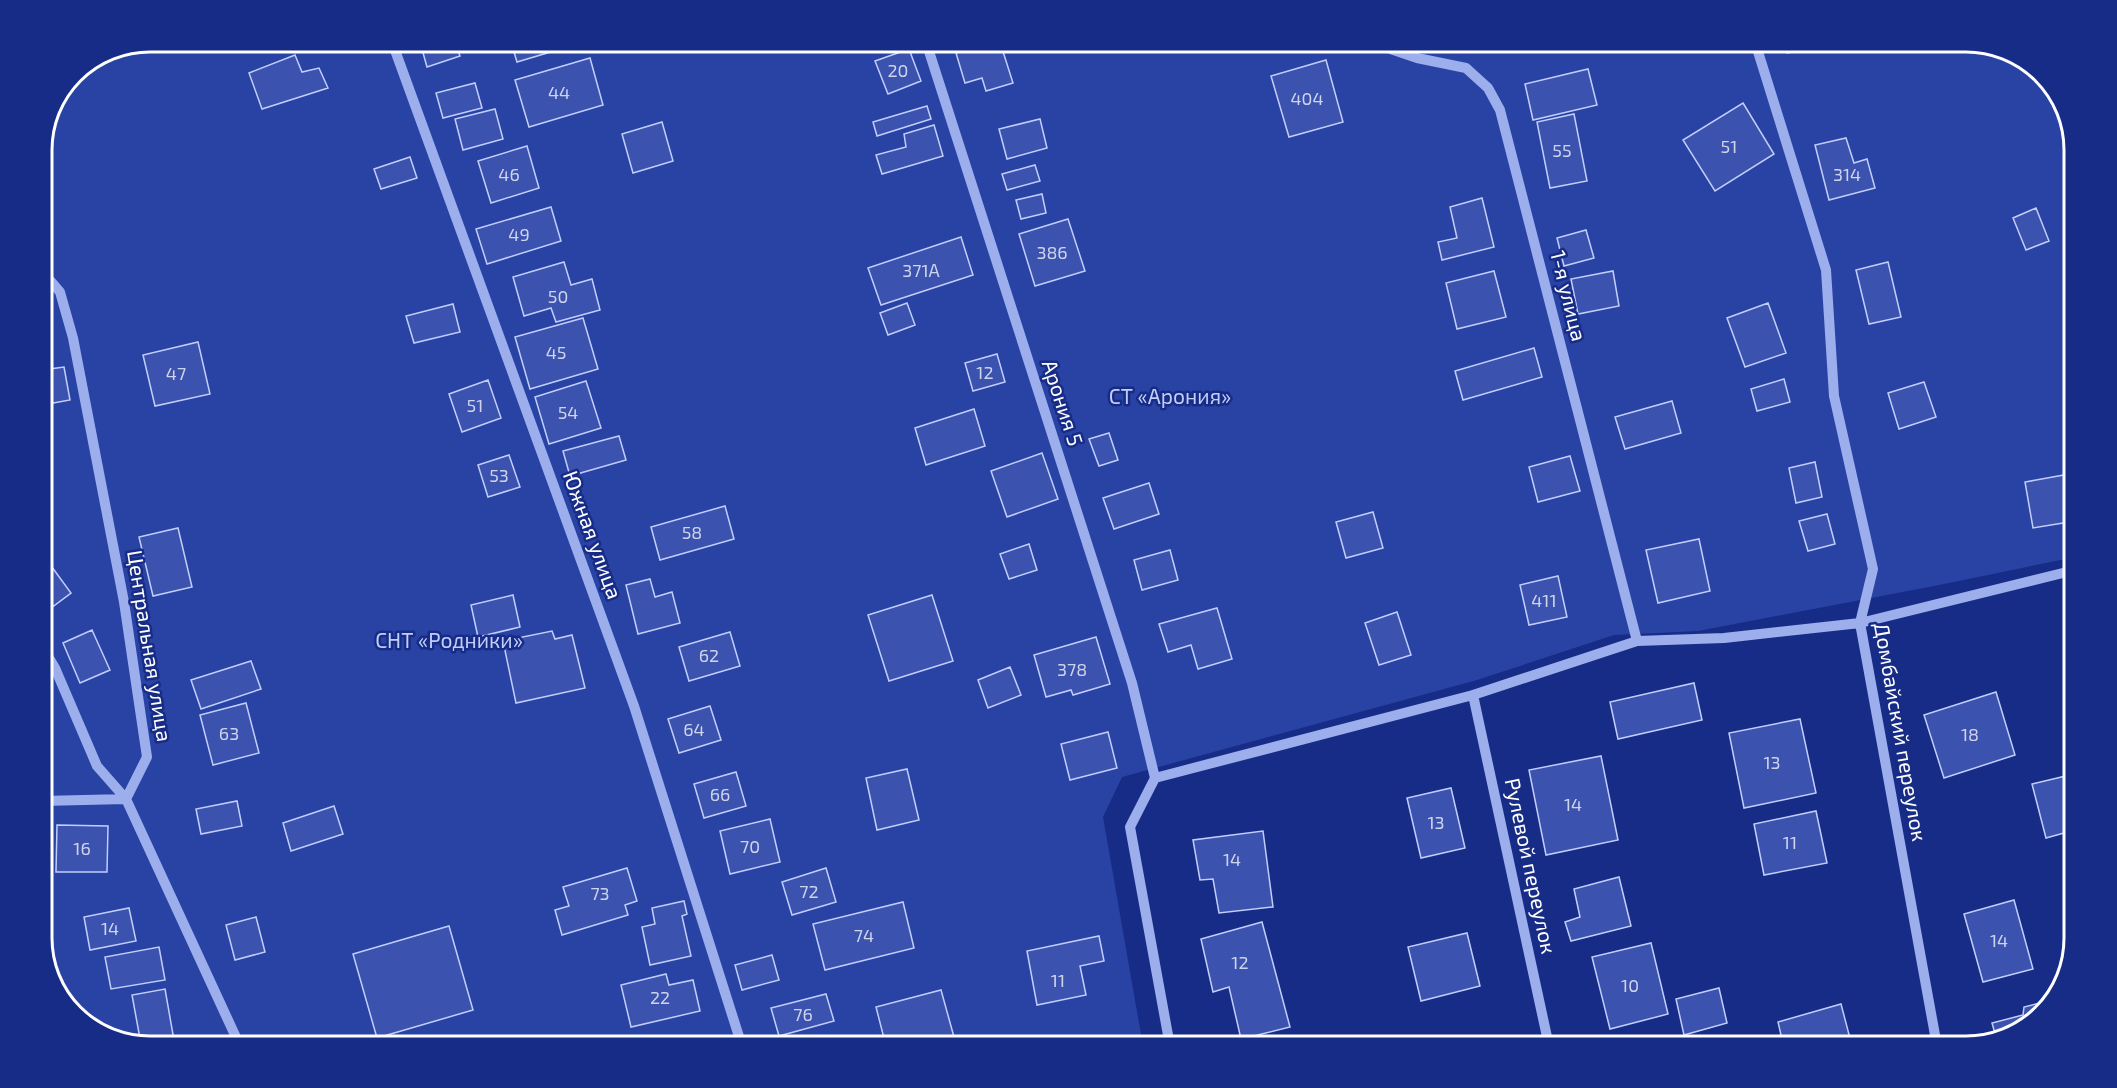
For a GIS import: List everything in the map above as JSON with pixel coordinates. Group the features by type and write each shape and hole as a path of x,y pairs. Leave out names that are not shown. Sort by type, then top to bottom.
{"street":[{"name":"Южная улица","path":"396,52 634,706 739,1036"},
{"name":"Арония 5","path":"929,52 1132,683 1155,778"},
{"name":"1-я улица","path":"1399,52 1466,68 1488,88 1500,110 1637,641"},
{"name":"Домбайский переулок","path":"1758,52 1826,270 1834,396 1873,569 1860,623 1935,1036"},
{"name":"Центральная улица","path":"53,284 60,292 74,338 124,602 147,757 126,799"},
{"path":"1168,1036 1130,827 1155,778 1473,694 1637,641 1724,638 1860,623 2064,573"},
{"path":"53,665 97,766 126,799 235,1036"},
{"name":"Рулевой переулок","path":"1473,694 1547,1036"},
{"path":"53,801 126,799"}],"green space":[{"path":"151,52 1966,52 1985,54 2010,63 2031,77 2048,96 2059,119 2064,144 2064,559 1698,631 1614,635 1477,680 1122,777 1103,817 1141,1036 151,1036 119,1030 96,1019 69,992 58,969 53,944 53,144 56,125 73,91 96,69 113,60 132,54"}],"building":[{"path":"423,52 459,52 460,56 427,67"},
{"path":"514,52 550,52 517,62"},
{"path":"900,52 910,52 921,81 888,94 875,61"},
{"path":"1003,52 1013,83 986,91 982,78 965,83 956,53"},
{"path":"295,55 302,72 319,68 328,88 262,109 249,73"},
{"path":"590,58 603,105 529,127 515,80"},
{"path":"1326,60 1343,122 1289,137 1271,76"},
{"path":"1588,69 1597,105 1533,120 1525,84"},
{"path":"475,83 482,108 443,118 436,93"},
{"path":"1743,103 1774,154 1715,191 1683,140"},
{"path":"927,106 931,119 877,136 873,122"},
{"path":"495,109 503,139 463,150 455,119"},
{"path":"1574,114 1587,181 1550,188 1537,122"},
{"path":"1040,119 1047,148 1007,159 999,129"},
{"path":"662,122 673,161 633,173 622,134"},
{"path":"934,125 943,156 882,174 876,155 906,147 904,134"},
{"path":"1846,138 1854,163 1867,159 1875,188 1829,200 1815,145"},
{"path":"527,146 539,188 491,203 478,161"},
{"path":"410,157 417,178 381,189 374,169"},
{"path":"1035,165 1040,181 1007,190 1002,174"},
{"path":"1042,194 1046,213 1021,219 1016,200"},
{"path":"1482,198 1494,247 1442,260 1438,242 1457,238 1450,207"},
{"path":"551,207 561,241 487,264 476,229"},
{"path":"2036,208 2049,241 2026,250 2013,218"},
{"path":"1068,219 1085,271 1035,286 1019,234"},
{"path":"1586,230 1594,258 1564,266 1557,238"},
{"path":"961,237 973,275 881,305 868,268"},
{"path":"564,262 571,285 592,279 600,310 556,322 551,308 524,316 513,277"},
{"path":"1888,262 1901,317 1869,324 1856,270"},
{"path":"1494,271 1506,317 1457,329 1446,283"},
{"path":"1613,271 1619,306 1578,314 1571,279"},
{"path":"907,303 915,325 888,335 880,313"},
{"path":"1768,303 1786,353 1745,367 1727,318"},
{"path":"453,304 460,332 414,343 406,316"},
{"path":"583,318 598,369 530,389 515,337"},
{"path":"198,342 210,394 155,406 143,355"},
{"path":"1534,348 1542,377 1463,400 1455,371"},
{"path":"997,354 1005,382 973,391 965,363"},
{"path":"64,367 70,400 53,403 53,368"},
{"path":"1784,379 1790,402 1757,411 1751,389"},
{"path":"488,380 501,418 462,432 449,394"},
{"path":"586,381 601,428 549,444 535,397"},
{"path":"1924,382 1936,417 1899,429 1888,393"},
{"path":"1672,401 1681,433 1625,449 1615,417"},
{"path":"974,409 985,446 926,465 915,428"},
{"path":"1109,433 1118,460 1099,466 1089,439"},
{"path":"619,436 626,460 570,476 563,451"},
{"path":"1042,453 1058,499 1007,517 991,471"},
{"path":"509,455 520,487 488,497 478,465"},
{"path":"1570,456 1580,491 1538,502 1529,467"},
{"path":"1815,462 1822,497 1796,503 1789,468"},
{"path":"2064,475 2064,523 2033,528 2025,482"},
{"path":"1149,483 1159,514 1114,529 1103,498"},
{"path":"725,506 734,539 660,560 651,527"},
{"path":"1373,512 1383,548 1346,558 1336,522"},
{"path":"1827,514 1835,544 1808,551 1799,521"},
{"path":"178,528 192,587 153,596 139,537"},
{"path":"1699,539 1710,591 1658,603 1646,550"},
{"path":"1029,544 1037,570 1009,579 1000,554"},
{"path":"1170,550 1178,580 1142,590 1134,560"},
{"path":"53,568 71,593 53,606"},
{"path":"1558,576 1567,617 1529,625 1520,585"},
{"path":"650,579 655,597 672,592 680,623 638,634 626,585"},
{"path":"513,595 520,627 478,637 471,605"},
{"path":"932,595 953,661 889,681 868,615"},
{"path":"1217,608 1232,659 1198,669 1191,645 1168,652 1159,624"},
{"path":"1397,612 1411,655 1379,665 1365,623"},
{"path":"92,630 110,670 80,683 63,643"},
{"path":"552,631 555,639 572,635 585,688 516,703 503,641"},
{"path":"730,632 740,666 689,681 679,647"},
{"path":"1096,637 1110,684 1073,695 1071,690 1046,697 1034,655"},
{"path":"251,661 261,689 201,709 191,680"},
{"path":"1010,667 1021,695 988,708 978,680"},
{"path":"1694,683 1702,720 1618,739 1610,702"},
{"path":"1996,692 2015,755 1944,778 1924,715"},
{"path":"246,703 259,753 213,765 200,715"},
{"path":"710,706 721,740 679,753 668,719"},
{"path":"1800,719 1816,793 1744,808 1729,733"},
{"path":"1108,732 1117,768 1070,780 1061,744"},
{"path":"1601,756 1618,840 1546,855 1529,770"},
{"path":"907,769 919,820 877,830 866,778"},
{"path":"736,772 746,806 704,818 694,784"},
{"path":"2064,776 2064,833 2046,838 2032,784"},
{"path":"1451,788 1465,848 1421,858 1407,798"},
{"path":"237,801 242,826 201,834 196,809"},
{"path":"334,806 343,834 291,851 283,823"},
{"path":"1816,811 1827,863 1764,875 1754,824"},
{"path":"770,819 780,862 730,874 720,831"},
{"path":"57,825 108,826 107,872 56,872"},
{"path":"1263,831 1273,907 1219,913 1213,879 1200,880 1193,840"},
{"path":"627,868 637,901 625,905 628,915 562,935 555,910 569,906 563,887"},
{"path":"826,868 836,902 792,915 782,882"},
{"path":"1619,877 1631,926 1571,941 1565,922 1580,917 1574,889"},
{"path":"2014,900 2033,969 1983,982 1964,914"},
{"path":"684,901 687,914 682,916 691,956 650,965 642,927 655,924 652,908"},
{"path":"903,902 914,948 825,970 813,924"},
{"path":"129,908 136,941 90,950 84,917"},
{"path":"256,917 265,952 235,960 226,925"},
{"path":"1262,922 1290,1027 1253,1036 1240,1036 1229,987 1213,992 1201,939"},
{"path":"449,926 473,1010 384,1036 376,1036 353,954"},
{"path":"1467,933 1480,986 1421,1001 1408,947"},
{"path":"1099,936 1104,961 1080,966 1086,995 1037,1005 1027,951"},
{"path":"1651,943 1668,1014 1610,1029 1592,957"},
{"path":"159,947 165,980 111,989 105,957"},
{"path":"772,955 779,980 742,990 735,965"},
{"path":"666,974 669,985 693,980 700,1011 631,1027 621,985"},
{"path":"1719,988 1727,1023 1684,1035 1676,999"},
{"path":"165,989 173,1036 139,1035 132,995"},
{"path":"941,990 954,1036 883,1036 876,1007"},
{"path":"826,994 834,1021 779,1036 771,1008"},
{"path":"2039,1003 2015,1022 1994,1031 1992,1023 2023,1015 2024,1007"},
{"path":"1841,1004 1849,1036 1778,1036 1781,1035 1778,1022"}],"park label":[{"name":"СТ «Арония»","path":"1170,397"},
{"name":"СНТ «Родники»","path":"449,641"}]}
